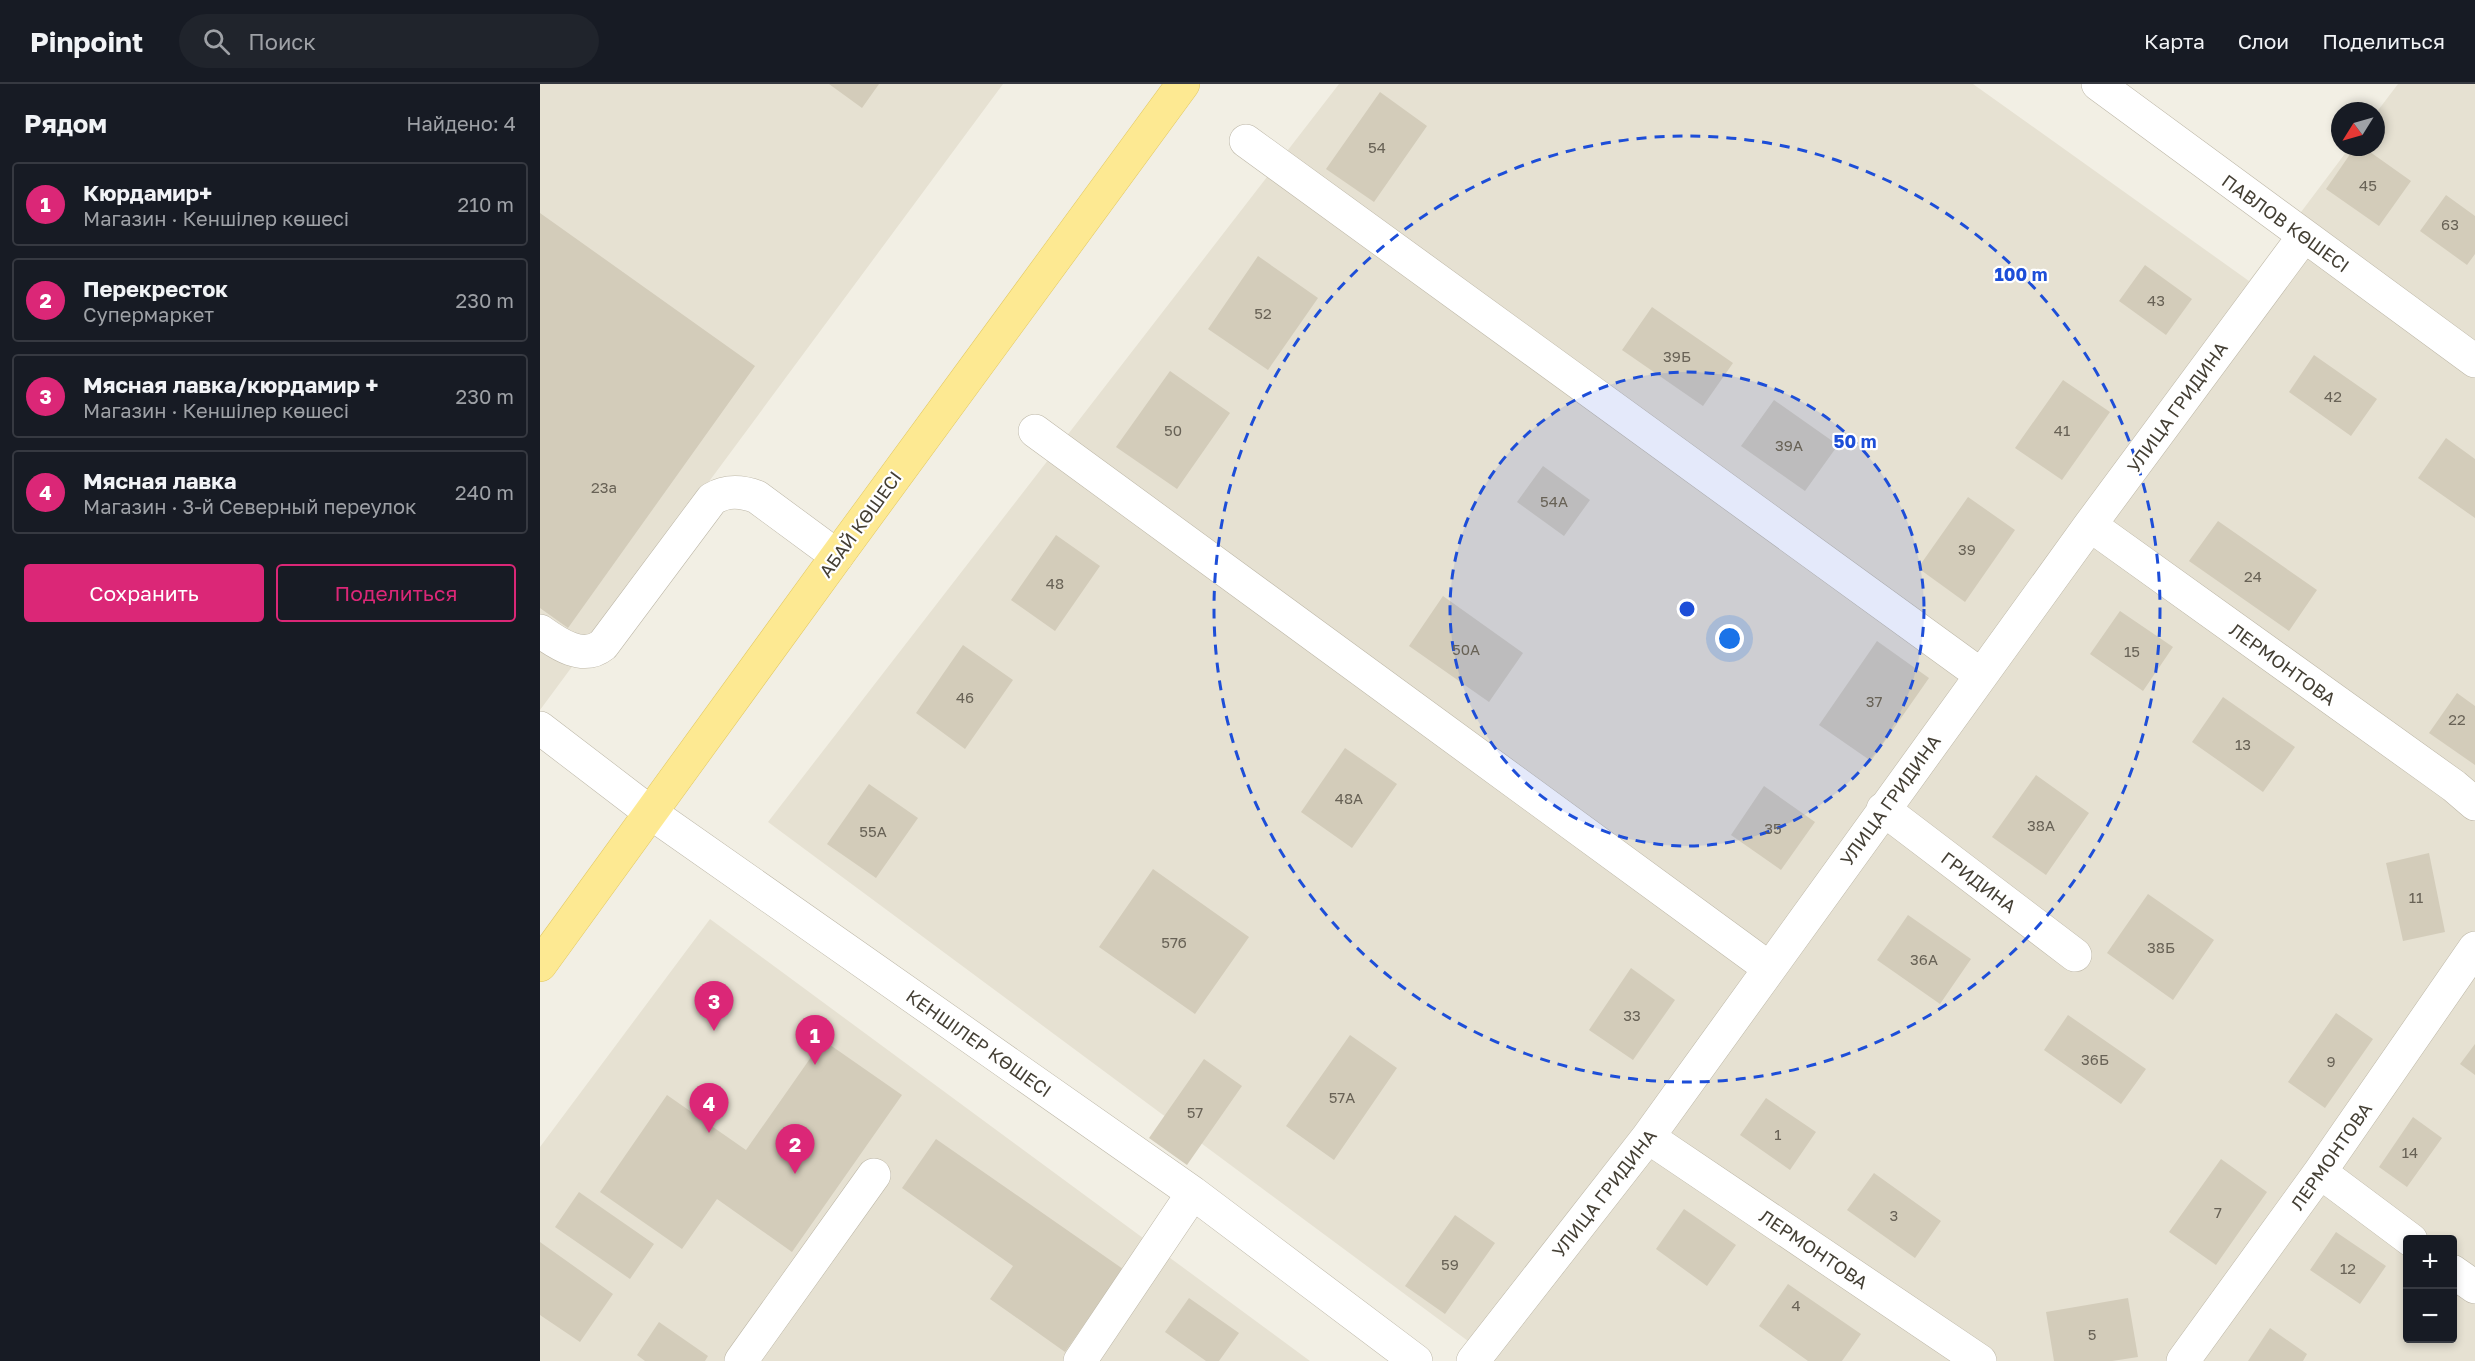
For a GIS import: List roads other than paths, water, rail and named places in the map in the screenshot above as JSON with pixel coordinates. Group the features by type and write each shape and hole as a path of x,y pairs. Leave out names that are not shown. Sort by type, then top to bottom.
{"main road":[{"name":"АБАЙ КӨШЕСІ","path":"540,965 1183,84"}],"street":[{"name":"ПАВЛОВ КӨШЕСІ","path":"2098,84 2475,361"},
{"path":"1246,141 1981,675"},
{"name":"УЛИЦА ГРИДИНА","path":"1473,1361 1648,1137 1883,809 2304,236"},
{"path":"1035,431 1769,968"},
{"path":"540,632 572,649 586,652 596,651 603,645 712,499 722,493 746,493 757,497 837,556"},
{"name":"ЛЕРМОНТОВА","path":"2090,525 2454,786 2475,804"},
{"name":"КЕНШІЛЕР КӨШЕСІ","path":"540,728 651,813 1193,1193 1416,1361"},
{"name":"ГРИДИНА","path":"1883,809 2075,955"},
{"name":"ЛЕРМОНТОВА","path":"2183,1361 2320,1173 2475,948"},
{"name":"ЛЕРМОНТОВА","path":"1648,1137 1980,1361"},
{"path":"2320,1173 2405,1235"},
{"path":"741,1361 874,1175"},
{"path":"1080,1361 1193,1193"},
{"path":"2457,1274 2475,1287"}],"place":[{"name":"Мясная лавка/кюрдамир +","path":"714,1031"},
{"name":"Кюрдамир+","path":"815,1065"},
{"name":"Мясная лавка","path":"709,1133"},
{"name":"Перекресток","path":"795,1174"}]}
